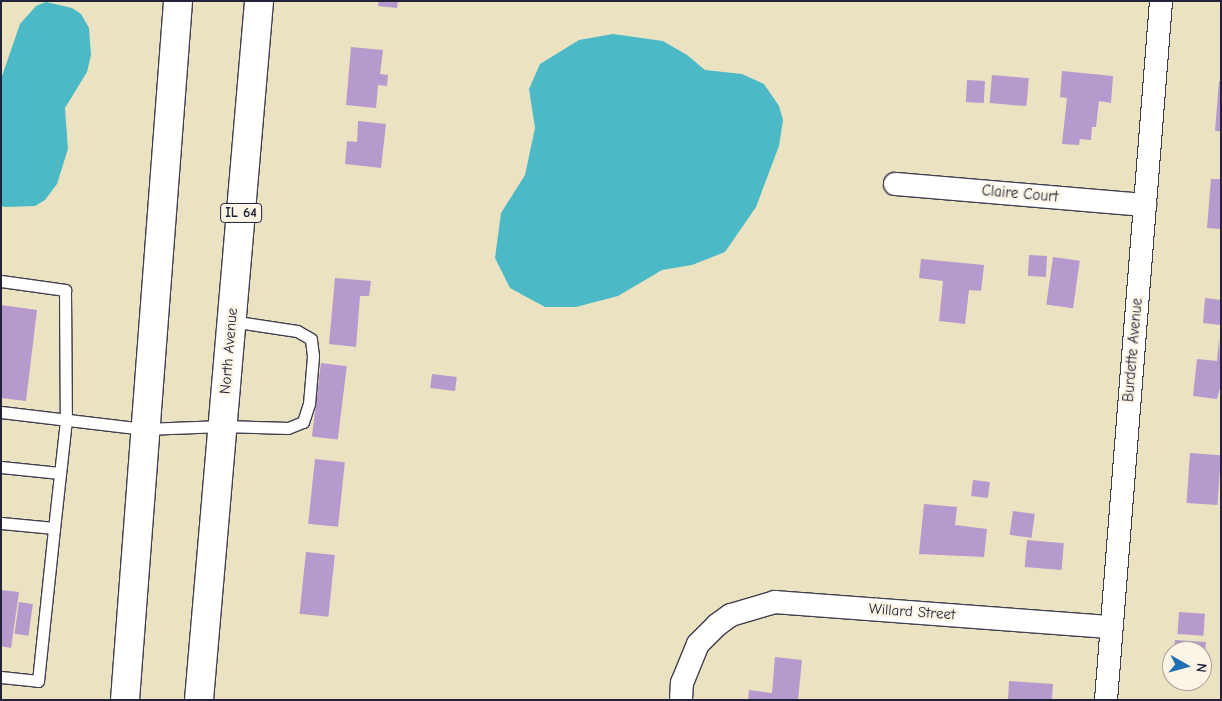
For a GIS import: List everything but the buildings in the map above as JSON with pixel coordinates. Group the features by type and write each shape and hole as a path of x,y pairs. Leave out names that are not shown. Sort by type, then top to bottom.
{"main road":[{"path":"125,700 144,429 178,1"},
{"name":"North Avenue","path":"199,700 259,1"}],"street":[{"name":"Burdette Avenue","path":"1106,700 1161,1"},
{"name":"Claire Court","path":"895,184 1145,205"},
{"name":"Willard Street","path":"680,700 682,683 698,644 716,624 731,615 775,602 1111,627"}],"lane":[{"path":"1,281 65,290 66,420 38,682 1,677"},
{"path":"1,412 144,429 222,426 288,428 302,422 309,404 313,356 311,339 297,331 231,321"},
{"path":"1,467 60,473"},
{"path":"1,523 54,528"}],"water":[{"path":"46,2 72,8 81,14 89,28 91,55 87,72 65,108 68,149 57,184 45,200 35,206 1,206 1,79 20,24 36,6"},
{"path":"613,34 663,41 687,55 705,70 742,74 764,84 779,106 783,120 779,146 756,207 725,252 692,265 662,270 618,296 576,307 545,307 510,288 495,258 501,213 525,175 535,128 529,89 540,64 579,40"}]}
